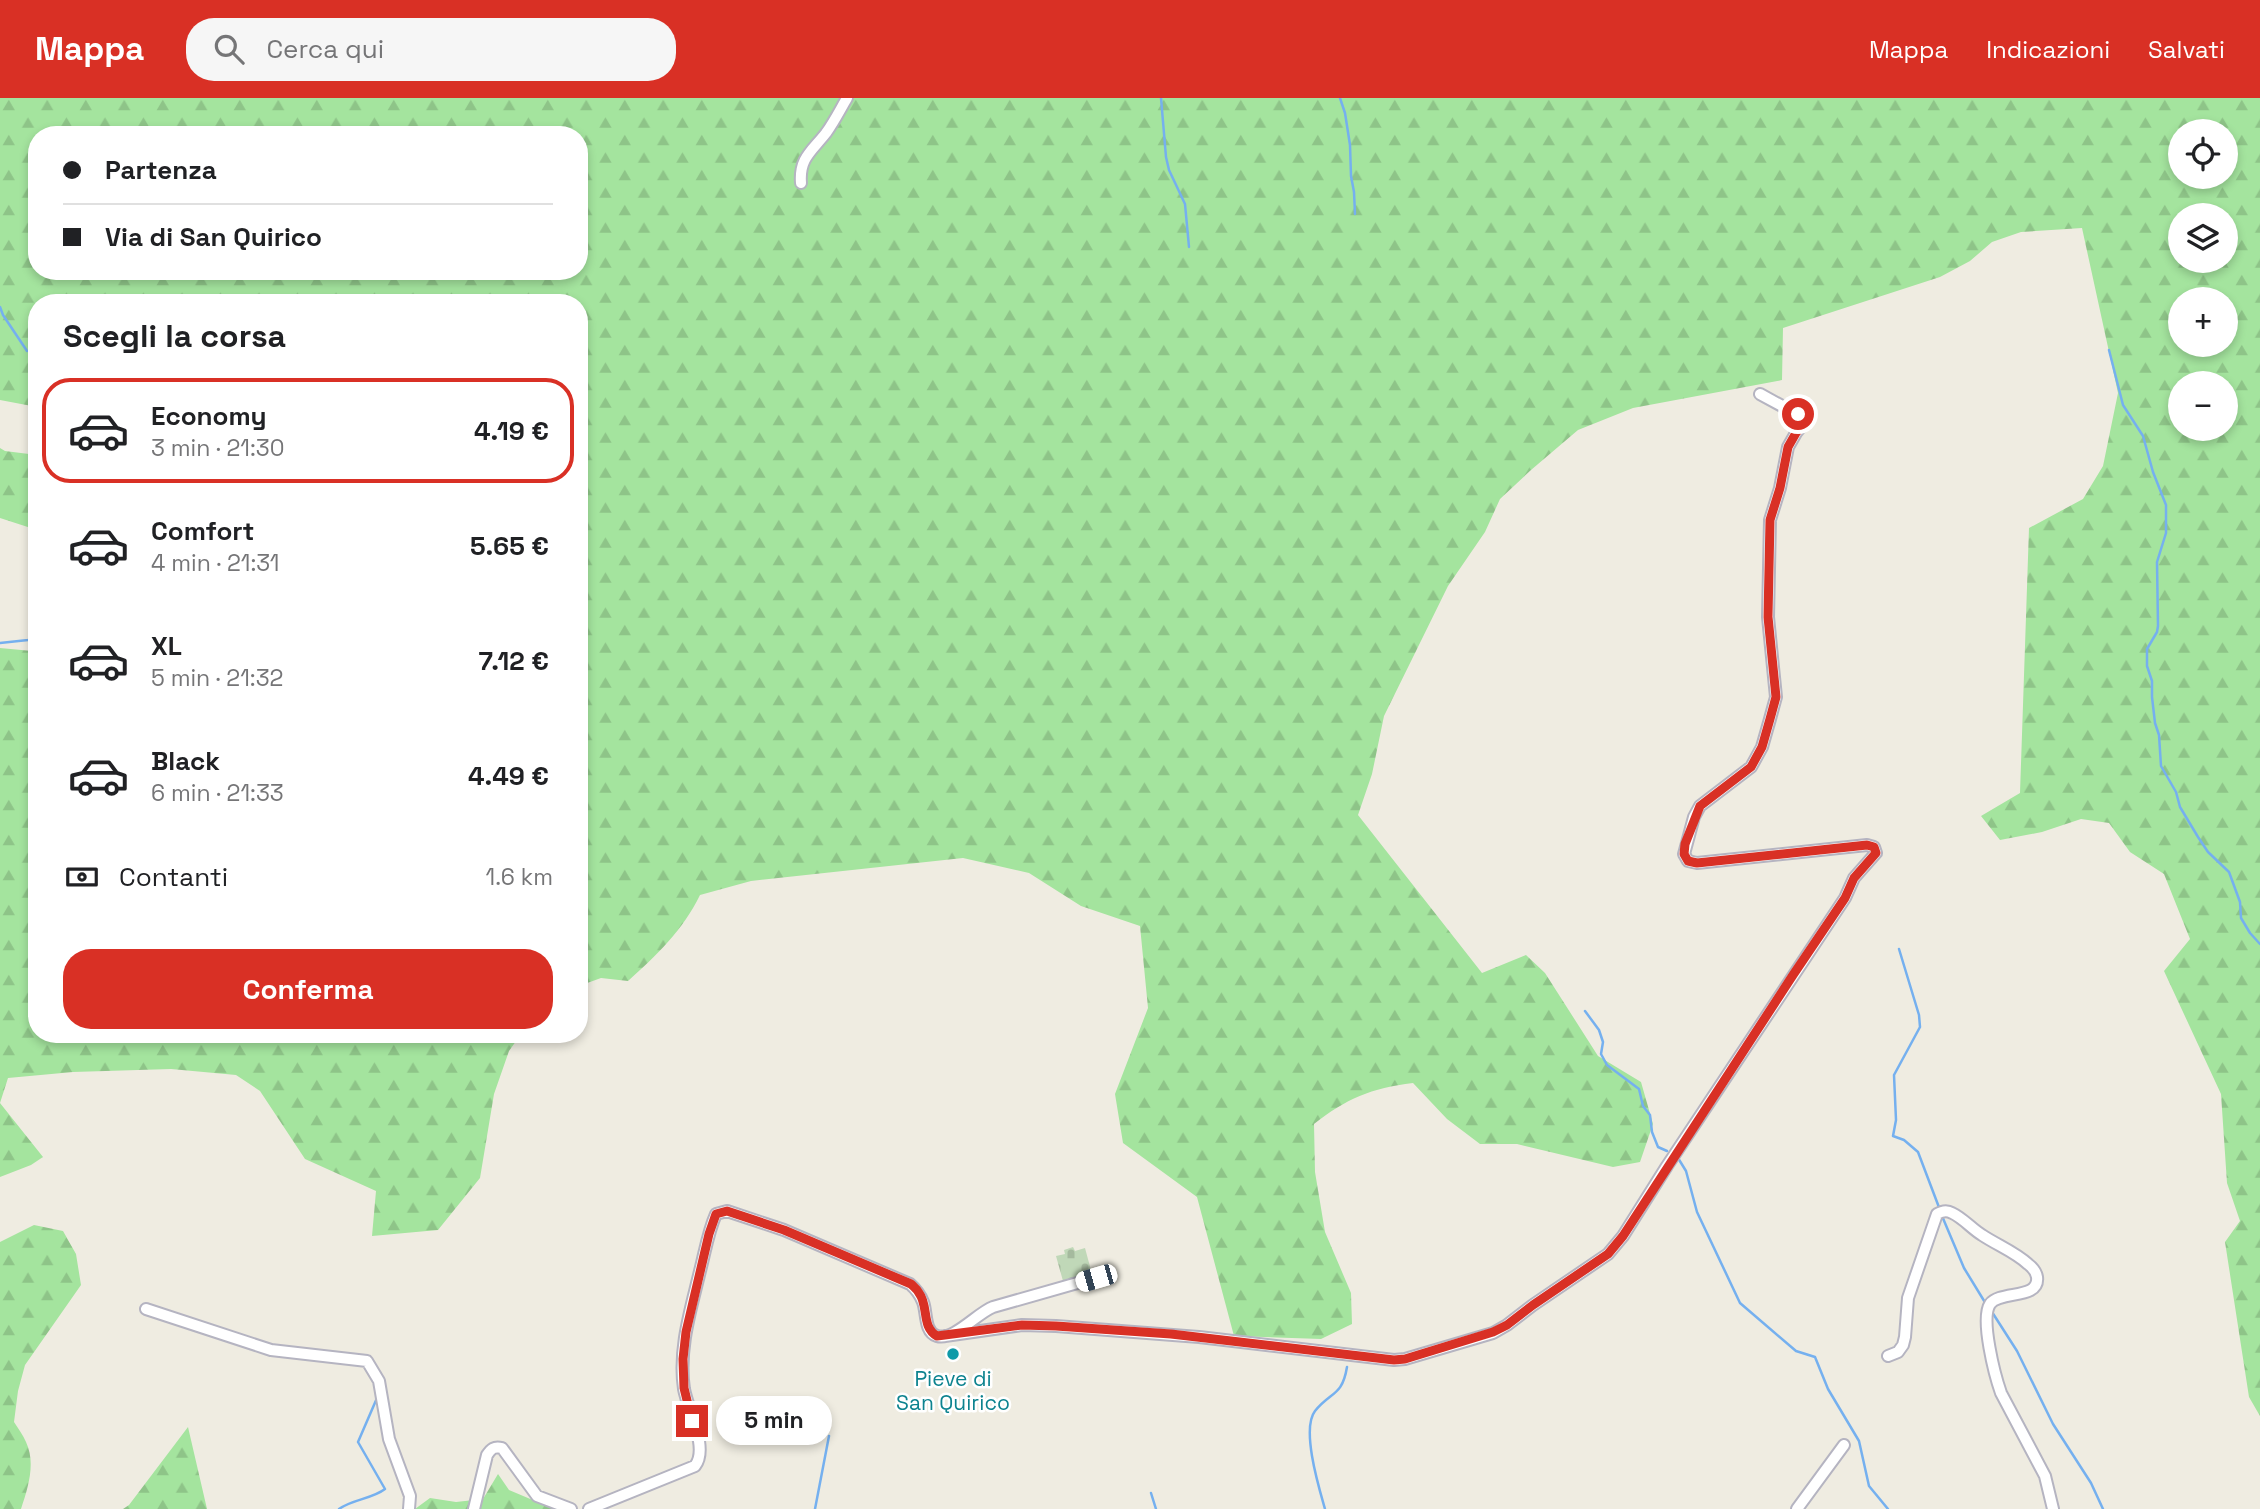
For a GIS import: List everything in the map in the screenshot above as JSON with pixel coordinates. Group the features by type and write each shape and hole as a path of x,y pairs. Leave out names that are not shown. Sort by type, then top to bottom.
{"street":[{"path":"801,183 800,170 806,155 827,132 847,98"},
{"path":"589,1509 695,1466 699,1461 701,1446 684,1388 686,1332 709,1234 716,1214 727,1211 784,1230 911,1284 925,1305 928,1327 937,1336 1022,1325 1056,1326 1171,1334 1394,1360 1493,1332 1608,1254 1623,1236 1845,898 1854,878 1876,853 1874,847 1867,845 1697,863 1688,861 1684,854 1691,826 1700,806 1751,767 1762,747 1776,697 1768,617 1770,520 1788,447 1804,423 1804,418 1760,394"},
{"path":"1888,1356 1898,1352 1903,1346 1908,1298 1937,1214 1951,1212 2034,1269 2036,1284 2022,1294 1997,1298 1987,1312 1987,1325 1996,1380 2045,1476 2053,1509"},
{"path":"946,1336 960,1330 982,1311 1096,1278"},
{"path":"146,1309 271,1350 367,1361 379,1381 389,1439 410,1496 409,1509"},
{"path":"474,1509 487,1455 496,1446 502,1448 537,1496 570,1509"},
{"path":"1797,1509 1844,1446"}],"green space":[{"path":"0,98 2260,98 2260,1416 2249,1397 2225,1242 2240,1221 2227,1183 2221,1094 2164,971 2190,939 2164,874 2130,852 2109,823 2081,819 2042,832 2000,840 1981,816 2020,793 2029,528 2083,499 2103,466 2118,393 2082,228 2021,232 1992,242 1970,261 1940,277 1783,328 1782,380 1633,408 1578,430 1500,499 1485,532 1448,586 1384,716 1372,774 1358,815 1482,973 1526,955 1545,973 1598,1056 1641,1082 1653,1124 1640,1162 1613,1167 1517,1144 1480,1144 1447,1119 1413,1083 1384,1088 1337,1108 1314,1124 1315,1172 1325,1232 1351,1293 1352,1324 1321,1339 1234,1336 1197,1197 1123,1143 1115,1094 1148,1008 1140,926 1081,906 1029,873 963,858 751,881 700,895 677,931 628,981 601,978 588,983 588,294 28,294 28,405 0,400"},
{"path":"0,448 28,454 28,527 0,518"},
{"path":"0,648 28,651 28,1043 515,1043 509,1051 494,1094 480,1178 438,1230 372,1236 376,1191 305,1159 260,1091 236,1075 171,1069 73,1072 8,1078 0,1103"},
{"path":"0,1103 43,1157 31,1165 0,1177"},
{"path":"34,1225 63,1231 76,1254 81,1285 25,1365 14,1422 29,1450 30,1476 21,1509 0,1509 0,1242"},
{"path":"1073,1247 1075,1251 1085,1248 1092,1274 1063,1281 1056,1256 1065,1254 1064,1250"},
{"path":"188,1427 207,1509 123,1509 129,1505"},
{"path":"498,1474 509,1490 554,1509 415,1509 430,1498 456,1502 483,1499"}],"waterway":[{"path":"1161,98 1166,157 1185,204 1189,247"},
{"path":"1340,98 1350,145 1355,214"},
{"path":"0,307 27,351"},
{"path":"2109,350 2123,405 2143,436 2166,505 2166,533 2157,562 2158,626 2147,649 2161,766 2198,837 2208,852 2229,872 2240,902 2241,918 2260,944"},
{"path":"0,643 28,640"},
{"path":"1899,949 1919,1015 1920,1027 1894,1075 1896,1120 1893,1136 1904,1140 1918,1152 1940,1210"},
{"path":"1585,1011 1599,1030 1603,1042 1601,1054 1607,1065 1639,1089 1643,1106 1650,1115 1652,1132 1658,1147 1667,1151"},
{"path":"1678,1158 1686,1171 1697,1212 1740,1303 1796,1351 1815,1357 1828,1389 1859,1441 1869,1486 1888,1509"},
{"path":"1942,1216 1964,1268 1986,1304"},
{"path":"1992,1312 2017,1351 2053,1424 2091,1483 2103,1509"},
{"path":"1325,1509 1312,1459 1311,1420 1315,1411 1339,1389 1347,1367"},
{"path":"339,1509 385,1489 358,1442 377,1398"},
{"path":"815,1509 829,1436"},
{"path":"1151,1493 1156,1509"}],"place":[{"name":"Pieve di San Quirico","path":"953,1354"}],"route":[{"path":"692,1421 684,1388 686,1332 709,1234 716,1214 721,1211 784,1230 911,1284 925,1305 928,1327 937,1336 1022,1325 1056,1326 1171,1334 1394,1360 1493,1332 1608,1254 1623,1236 1709,1106 1845,898 1854,878 1876,853 1874,847 1867,845 1697,863 1688,861 1684,854 1694,817 1700,806 1751,767 1762,747 1776,697 1767,597 1770,580 1770,520 1788,447 1804,423 1804,418 1798,414"}]}
